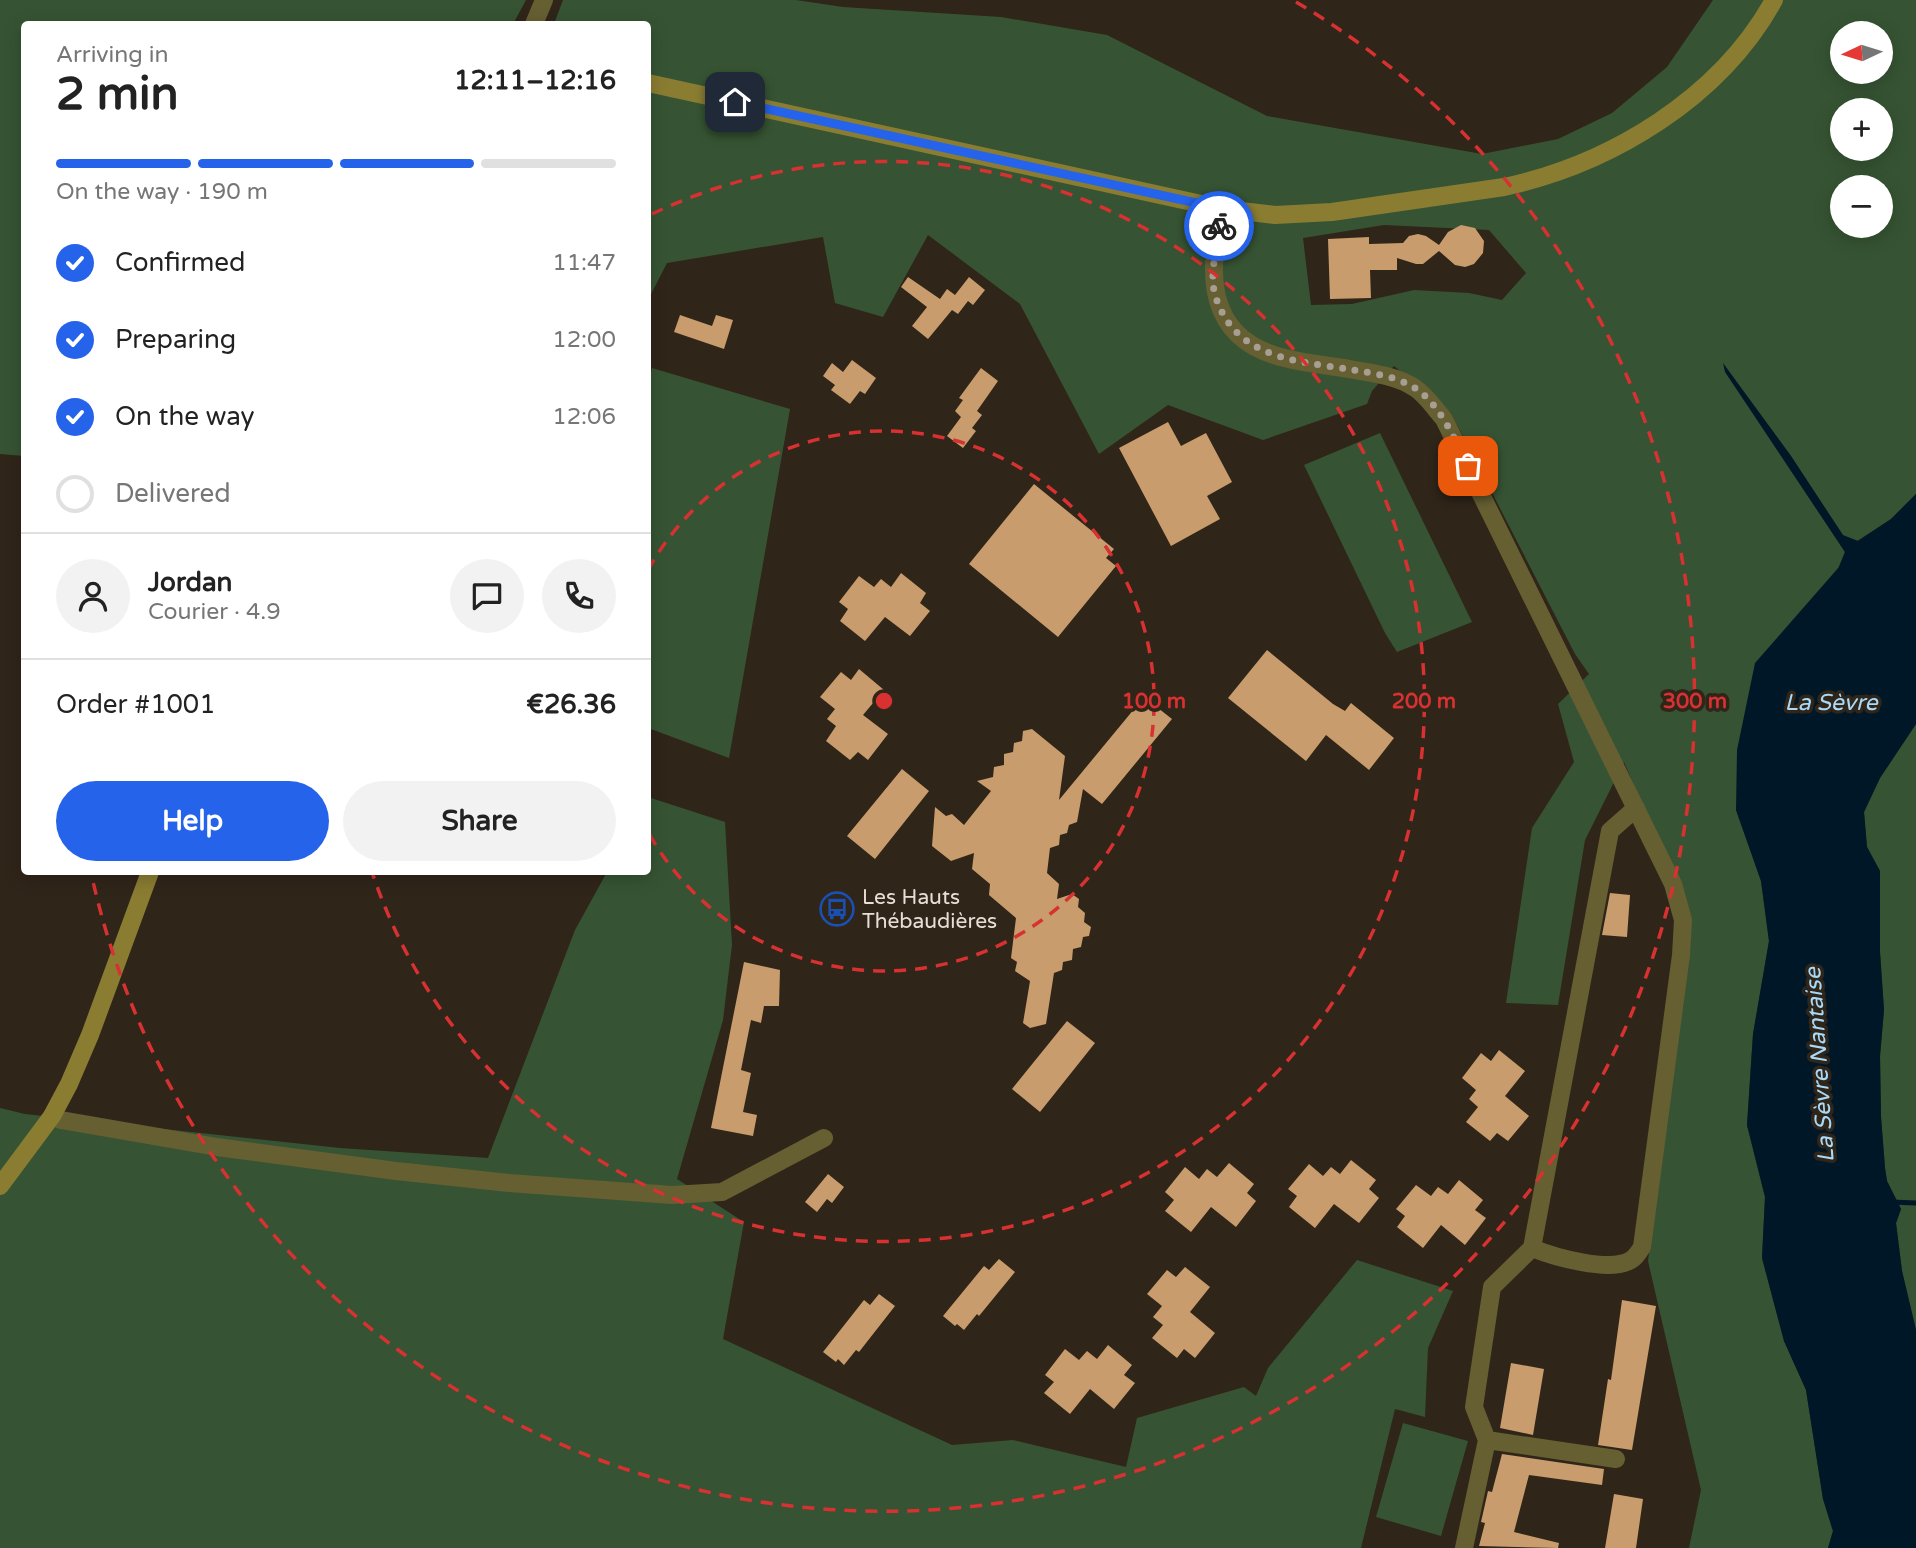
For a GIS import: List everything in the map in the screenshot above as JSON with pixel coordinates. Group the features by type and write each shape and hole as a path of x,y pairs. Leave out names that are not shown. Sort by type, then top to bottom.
{"main road":[{"path":"651,84 1224,209 1275,215 1332,212 1504,187 1561,172 1621,145 1707,84 1765,17 1774,0"},
{"path":"0,1186 52,1116 69,1084 90,1035 149,875"}],"street":[{"path":"535,21 544,0"},
{"path":"1224,209 1213,270 1213,287 1219,307 1240,337 1260,349 1284,358 1368,372 1403,382 1416,388 1444,419 1673,884 1683,920 1681,955 1642,1247 1633,1259 1618,1266 1556,1258 1532,1248"},
{"path":"1464,1548 1487,1440 1474,1407 1492,1287 1532,1248 1610,831 1636,808"},
{"path":"52,1116 61,1120 217,1147 396,1171 509,1183 672,1195 722,1192 824,1138"},
{"path":"1487,1440 1616,1459"}],"green space":[{"path":"0,0 526,0 515,21 21,21 21,456 0,454"},
{"path":"563,0 796,0 843,7 1001,17 1107,35 1267,116 1482,154 1558,139 1612,113 1667,67 1713,0 1916,0 1916,494 1891,519 1857,541 1843,536 1791,456 1724,365 1726,372 1845,552 1736,810 1761,881 1769,941 1753,1034 1747,1125 1765,1197 1762,1258 1784,1341 1806,1390 1823,1499 1833,1531 1828,1548 1689,1548 1701,1490 1648,1261 1690,914 1624,762 1585,840 1558,1005 1506,1003 1532,828 1574,762 1558,704 1589,674 1575,654 1451,413 1394,366 1372,391 1367,404 1263,440 1168,405 1099,454 1020,304 928,235 883,317 835,303 823,237 667,263 651,294 651,21 555,21","holes":["1384,225 1489,230 1526,273 1502,300 1469,293 1414,290 1352,304 1311,305 1303,238"]},
{"path":"652,368 790,409 729,758 651,729"},
{"path":"1380,433 1472,622 1397,652 1385,633 1304,465"},
{"path":"1916,724 1916,1330 1902,1271 1896,1223 1901,1209 1887,1181 1885,1168 1881,1117 1880,1056 1884,1010 1880,952 1880,871 1867,847 1864,812 1880,778"},
{"path":"651,798 725,822 732,945 723,1020 677,1179 744,1222 723,1339 952,1445 1013,1440 1126,1467 1137,1418 1244,1387 1256,1396 1268,1368 1357,1260 1453,1291 1428,1348 1425,1417 1395,1409 1361,1548 0,1548 0,1108 25,1114 340,1148 488,1158 575,930 605,875 651,875"},
{"path":"1403,1423 1468,1441 1441,1536 1376,1517"}],"water":[{"name":"La Sèvre","path":"1723,363 1791,456 1843,535 1858,541 1891,519 1916,494 1916,724 1880,778 1864,812 1867,847 1880,871 1880,952 1884,1010 1880,1056 1881,1117 1885,1168 1887,1181 1901,1209 1896,1223 1902,1271 1916,1330 1916,1548 1828,1548 1833,1531 1823,1499 1806,1390 1784,1341 1762,1258 1765,1197 1747,1125 1753,1034 1769,941 1761,881 1736,810 1737,750 1755,663 1839,567 1845,552 1725,372"}],"building":[{"path":"1461,225 1475,228 1484,241 1483,253 1474,264 1465,267 1455,265 1439,251 1423,264 1397,258 1397,270 1370,270 1371,298 1330,299 1328,239 1369,237 1369,244 1403,243 1409,236 1418,234 1439,245 1448,232"},
{"path":"908,277 940,299 947,289 955,295 969,277 985,290 973,305 968,301 958,314 952,310 928,339 912,326 927,307 901,287"},
{"path":"680,315 712,326 716,315 733,320 724,349 674,332"},
{"path":"852,360 876,378 865,394 860,391 850,404 831,390 835,385 823,376 832,363 843,372"},
{"path":"981,368 998,381 977,411 982,415 972,428 976,431 963,448 947,436 961,417 955,411 963,400 959,398"},
{"path":"1168,422 1181,446 1206,433 1232,482 1207,496 1220,519 1171,546 1119,448"},
{"path":"1034,484 1114,549 1106,558 1116,566 1058,637 969,564"},
{"path":"901,573 926,593 920,603 930,611 910,636 885,617 865,641 840,621 848,609 839,602 859,576 874,587 881,579 891,587"},
{"path":"1267,650 1333,704 1345,711 1351,703 1394,738 1369,770 1326,735 1306,761 1228,698"},
{"path":"859,669 884,690 863,715 888,734 868,760 858,752 850,760 826,741 836,726 827,719 835,709 820,697 841,672 851,680"},
{"path":"1144,697 1172,719 1102,804 1083,789 1077,822 1069,825 1067,833 1060,835 1059,845 1050,848 1047,873 1059,884 1057,899 1072,894 1079,899 1078,907 1085,913 1084,922 1091,927 1089,936 1083,937 1081,947 1073,949 1072,960 1063,962 1062,970 1054,973 1046,1024 1030,1028 1023,1023 1030,981 1015,971 1017,962 1011,958 1016,918 989,895 990,884 972,869 974,853 951,861 932,846 935,807 946,816 952,814 964,825 991,791 977,781 993,777 994,767 1004,765 1004,754 1013,752 1014,743 1022,741 1023,731 1032,729 1065,756 1059,800"},
{"path":"902,769 929,791 875,859 847,836"},
{"path":"1610,893 1630,895 1627,937 1602,935"},
{"path":"744,962 780,970 779,1006 764,1006 761,1023 751,1020 741,1070 751,1073 743,1112 757,1115 753,1136 711,1128"},
{"path":"1067,1021 1095,1043 1040,1112 1012,1089"},
{"path":"1499,1050 1525,1071 1505,1096 1529,1116 1508,1141 1497,1133 1490,1141 1466,1122 1478,1107 1469,1099 1476,1090 1462,1078 1481,1053 1491,1061"},
{"path":"1351,1160 1376,1180 1369,1189 1379,1198 1359,1223 1334,1204 1315,1228 1289,1207 1297,1196 1288,1189 1309,1164 1323,1176 1331,1167 1340,1174"},
{"path":"1229,1163 1254,1184 1247,1193 1256,1201 1236,1227 1211,1207 1191,1232 1165,1211 1174,1200 1165,1192 1185,1167 1199,1179 1207,1169 1217,1177"},
{"path":"828,1174 844,1187 832,1203 827,1199 817,1212 805,1202"},
{"path":"1459,1180 1483,1200 1475,1210 1486,1218 1465,1245 1441,1225 1423,1248 1397,1227 1405,1216 1396,1209 1416,1185 1431,1196 1438,1187 1448,1194"},
{"path":"999,1259 1015,1272 964,1330 957,1324 955,1326 943,1316 984,1266 989,1270"},
{"path":"1185,1267 1210,1287 1190,1312 1215,1333 1195,1358 1184,1349 1177,1358 1152,1338 1163,1325 1153,1317 1162,1306 1147,1294 1167,1270 1176,1277"},
{"path":"879,1294 895,1306 859,1352 856,1350 844,1365 823,1352 864,1300 870,1305"},
{"path":"1622,1300 1656,1306 1632,1450 1598,1445 1608,1379 1611,1380"},
{"path":"1108,1345 1132,1365 1124,1375 1135,1383 1114,1409 1090,1389 1070,1414 1044,1393 1054,1382 1045,1375 1065,1349 1079,1360 1087,1351 1097,1359"},
{"path":"1511,1363 1544,1369 1533,1435 1500,1428"},
{"path":"1502,1454 1604,1469 1602,1485 1529,1475 1514,1532 1559,1543 1558,1548 1479,1546 1485,1523 1481,1522 1488,1491 1492,1492"},
{"path":"1614,1494 1643,1499 1636,1548 1605,1548"}],"waterway":[{"path":"1891,1202 1916,1203"}],"way so far":[{"path":"1219,226 1213,287 1219,307 1240,337 1260,349 1284,358 1368,372 1416,388 1444,419 1468,466"}],"place":[{"name":"Les Hauts Thébaudières","path":"837,909"}],"route":[{"path":"735,102 1224,209 1219,226"}],"water label":[{"name":"La Sèvre Nantaise","path":"1820,1065"}]}
